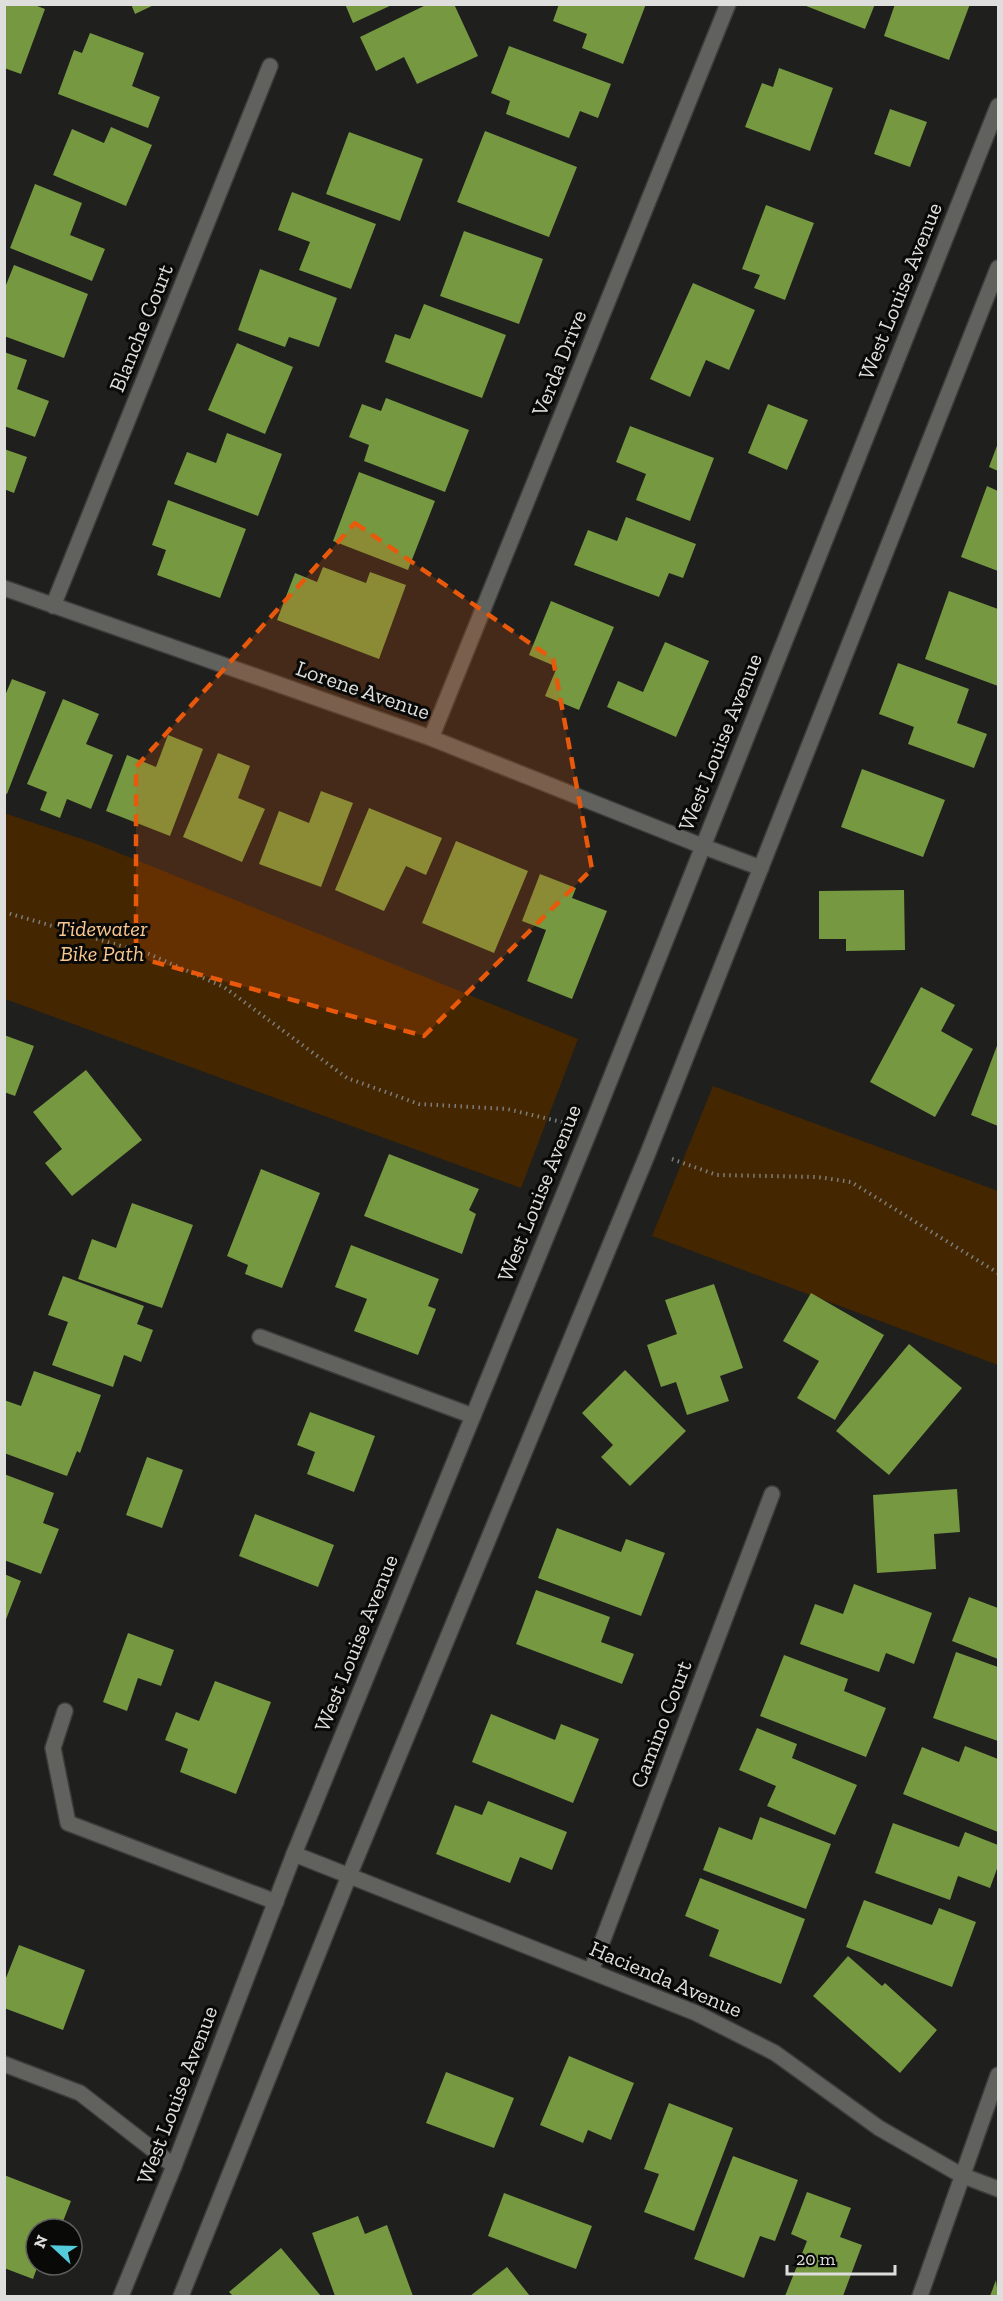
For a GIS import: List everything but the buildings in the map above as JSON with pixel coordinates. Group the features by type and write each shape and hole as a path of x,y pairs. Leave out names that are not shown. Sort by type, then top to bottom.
{"main road":[{"name":"Verda Drive","path":"431,738 728,4"},
{"name":"Blanche Court","path":"54,606 270,66"},
{"name":"West Louise Avenue","path":"121,2296 174,2166 294,1854 592,1125 999,106"},
{"path":"181,2296 349,1876 648,1153 999,268"},
{"name":"Lorene Avenue","path":"4,588 431,738 761,868"},
{"path":"260,1337 473,1416"},
{"name":"Camino Court","path":"591,1971 772,1494"},
{"path":"65,1711 52,1748 68,1823 276,1902"},
{"name":"Hacienda Avenue","path":"294,1854 696,2013 775,2053 879,2128 961,2175 999,2189"},
{"path":"4,2064 80,2093 174,2166"},
{"path":"920,2296 961,2175 999,2075"}],"path":[{"path":"4,912 149,954 224,987 347,1078 368,1086 419,1104 495,1108 558,1122 592,1125"},
{"path":"648,1153 681,1161 717,1175 818,1177 851,1182 999,1273"}],"highlighted area":[{"path":"355,523 553,659 592,869 424,1036 136,957 136,767"}],"green space":[{"name":"Tidewater Bike Path","path":"4,813 94,843 578,1039 521,1188 5,999"},
{"path":"713,1086 998,1191 998,1365 652,1236"}]}
